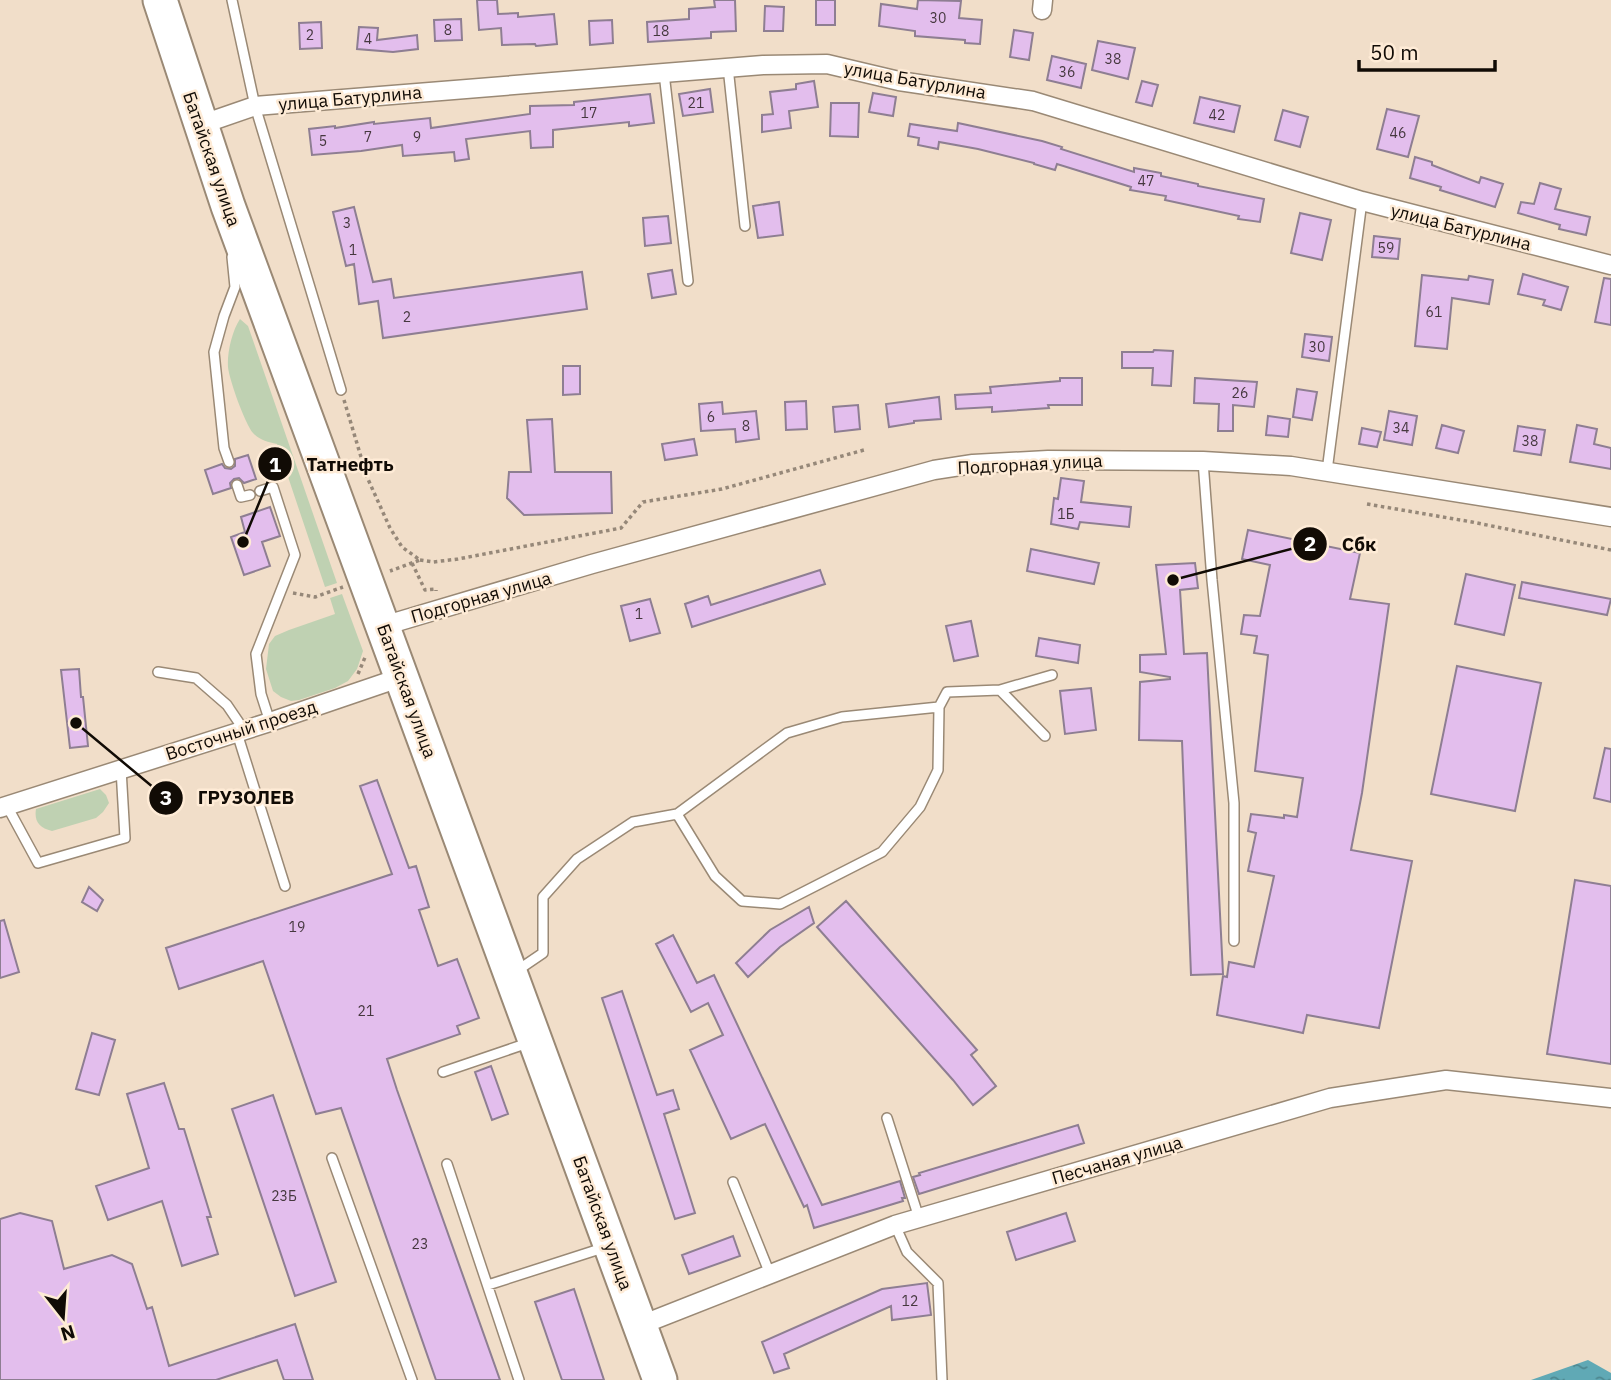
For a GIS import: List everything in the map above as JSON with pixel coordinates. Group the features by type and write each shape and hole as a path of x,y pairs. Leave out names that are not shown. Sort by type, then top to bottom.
{"highway":[{"name":"Батайская улица","path":"160,0 375,639 402,677 660,1380"}],"street":[{"name":"улица Батурлина","path":"200,125 255,106 728,67 827,64 899,81 1033,101 1362,201 1611,265"},
{"name":"Подгорная улица","path":"375,639 592,564 934,470 973,464 1048,460 1203,461 1291,466 1611,517"},
{"name":"Восточный проезд","path":"4,807 402,677"},
{"name":"Песчаная улица","path":"641,1325 895,1225 1330,1098 1446,1080 1611,1098"}],"lane":[{"path":"232,0 255,106 341,390"},
{"path":"728,67 745,226"},
{"path":"664,73 688,281"},
{"path":"1327,471 1362,201"},
{"path":"228,206 235,287 214,352 224,448 229,462"},
{"path":"1203,461 1234,803 1234,941"},
{"path":"237,485 241,497 250,495"},
{"path":"260,491 273,487 295,555 256,654 261,694 270,722"},
{"path":"158,672 196,678 227,705 240,731 285,886"},
{"path":"677,814 715,876 742,901 780,904 882,852 920,807 939,770 939,707 947,692 1000,690 1052,674"},
{"path":"1000,690 1045,736"},
{"path":"511,975 543,953 543,897 577,859 633,822 677,814 787,733 842,717 939,707"},
{"path":"4,807 38,863 125,838 121,769"},
{"path":"443,1072 536,1040"},
{"path":"887,1118 919,1218"},
{"path":"332,1158 412,1380"},
{"path":"447,1164 519,1380"},
{"path":"733,1182 770,1274"},
{"path":"895,1225 907,1252 938,1283 942,1380"},
{"path":"488,1285 611,1245"}],"path":[{"path":"419,560 433,562 458,559 621,528 643,502 722,488 864,450"},
{"path":"1367,504 1611,550"},
{"path":"354,693 351,683 375,639"}],"green space":[{"path":"240,319 248,326 337,583 325,587 277,444 261,439 253,433 238,401 228,361 232,336"},
{"path":"342,594 363,651 357,669 348,681 335,688 299,700 291,701 281,697 273,691 266,669 269,644 275,636 335,614 330,598"},
{"path":"100,789 109,803 96,818 52,831 41,826 37,820 36,809"}],"water":[{"path":"1588,1360 1611,1373 1611,1380 1531,1380"}],"building":[{"path":"477,0 497,0 498,14 518,13 518,17 554,14 557,44 502,45 501,28 479,30"},
{"path":"714,0 735,0 736,31 711,32 711,38 648,42 647,22 689,19 689,9 715,7"},
{"path":"816,0 835,0 835,25 816,25"},
{"path":"918,0 961,1 959,18 982,20 980,44 965,43 965,40 915,36 915,31 879,26 881,4 917,9"},
{"path":"765,6 784,7 783,31 764,31"},
{"path":"461,19 462,40 435,41 434,20"},
{"path":"612,20 613,43 590,45 589,21"},
{"path":"321,22 322,48 300,49 299,23"},
{"path":"359,27 378,28 377,40 417,35 418,49 393,52 357,49"},
{"path":"1014,30 1033,33 1029,60 1010,57"},
{"path":"1098,41 1135,48 1128,79 1092,70"},
{"path":"1052,56 1086,64 1081,88 1047,80"},
{"path":"814,81 818,107 789,111 791,128 762,132 762,115 773,114 770,92 796,89 796,84"},
{"path":"1142,81 1158,85 1152,106 1136,102"},
{"path":"710,89 713,112 683,116 679,94"},
{"path":"873,93 896,97 893,116 869,112"},
{"path":"650,94 654,123 629,126 629,122 553,130 553,147 531,148 530,131 466,139 469,159 455,161 454,152 403,156 402,145 312,155 309,129 430,118 431,128 530,114 530,106 574,105 574,102"},
{"path":"1200,97 1240,106 1234,132 1194,123"},
{"path":"831,103 859,103 858,137 830,136"},
{"path":"1387,109 1419,116 1408,157 1377,149"},
{"path":"1283,110 1308,117 1300,147 1275,140"},
{"path":"958,123 1042,141 1134,172 1134,168 1161,173 1161,176 1198,186 1264,199 1260,222 1165,200 1166,196 1130,190 1131,187 1057,164 1055,170 978,149 939,142 938,149 918,145 919,138 908,136 910,124 957,131"},
{"path":"1415,157 1479,183 1481,177 1503,184 1495,207 1410,178"},
{"path":"1540,183 1561,189 1555,209 1590,217 1586,235 1559,229 1560,225 1518,213 1521,202 1534,204"},
{"path":"779,202 783,235 758,238 753,206"},
{"path":"354,207 373,282 391,279 394,298 582,272 587,309 383,338 378,301 359,304 354,264 346,266 333,212"},
{"path":"1300,213 1331,220 1322,260 1291,253"},
{"path":"668,216 671,243 645,246 643,218"},
{"path":"1374,236 1400,239 1398,259 1372,257"},
{"path":"672,270 676,294 652,298 648,274"},
{"path":"1523,274 1568,287 1561,310 1543,305 1545,300 1518,294"},
{"path":"1422,275 1468,280 1469,276 1493,280 1489,304 1452,298 1447,349 1415,346"},
{"path":"1604,278 1611,279 1611,325 1595,322"},
{"path":"1305,334 1332,337 1329,361 1302,357"},
{"path":"1173,351 1171,386 1152,385 1153,368 1122,368 1122,352"},
{"path":"563,366 580,366 580,394 563,395"},
{"path":"1060,378 1082,378 1082,405 1048,405 1049,408 992,412 992,407 956,409 955,395 991,393 990,387 1060,381"},
{"path":"1195,378 1257,382 1254,407 1233,405 1233,431 1218,431 1219,404 1194,403"},
{"path":"1297,389 1317,392 1312,420 1293,417"},
{"path":"939,397 941,419 914,421 889,427 886,404"},
{"path":"806,401 807,429 786,430 785,402"},
{"path":"722,402 723,414 756,411 759,439 736,442 735,429 701,431 699,404"},
{"path":"858,405 860,429 835,432 833,407"},
{"path":"1389,411 1417,416 1412,445 1384,440"},
{"path":"1268,416 1290,419 1288,437 1266,435"},
{"path":"552,419 555,472 611,472 612,513 524,515 507,498 509,472 531,472 527,420"},
{"path":"1442,425 1464,431 1458,453 1436,448"},
{"path":"1577,425 1597,429 1594,444 1611,448 1611,469 1570,462"},
{"path":"1518,426 1545,430 1541,455 1514,451"},
{"path":"1362,428 1381,432 1377,447 1359,444"},
{"path":"694,439 697,455 665,460 662,444"},
{"path":"248,455 256,479 244,483 239,478 234,479 230,483 231,488 213,494 205,470 222,464 231,469 235,466 235,459"},
{"path":"1061,478 1084,481 1081,502 1131,507 1129,527 1080,522 1078,529 1051,524 1054,498 1058,499"},
{"path":"270,507 280,536 262,542 270,566 244,575 231,537 245,532 241,517"},
{"path":"1248,530 1360,553 1350,599 1389,604 1362,793 1351,850 1412,861 1379,1028 1307,1015 1303,1033 1217,1015 1223,976 1227,977 1229,962 1254,967 1274,876 1248,871 1256,833 1248,831 1251,814 1297,817 1303,778 1255,771 1268,655 1254,653 1257,636 1241,634 1244,615 1260,616 1270,565 1242,559"},
{"path":"1031,549 1099,563 1094,584 1027,571"},
{"path":"1195,563 1198,588 1180,590 1184,654 1207,653 1223,974 1191,975 1182,741 1139,740 1140,682 1170,679 1140,672 1140,655 1166,654 1156,565"},
{"path":"820,570 825,584 692,627 685,604 708,596 711,605"},
{"path":"1466,574 1515,585 1504,635 1455,624"},
{"path":"1522,582 1611,599 1607,615 1519,598"},
{"path":"650,599 660,633 630,641 621,606"},
{"path":"971,621 978,656 954,661 946,626"},
{"path":"1039,638 1080,645 1078,663 1036,656"},
{"path":"1457,666 1541,683 1515,811 1431,794"},
{"path":"79,669 88,746 70,748 61,670"},
{"path":"1091,688 1096,730 1065,734 1060,691"},
{"path":"1605,748 1611,749 1611,802 1594,798"},
{"path":"377,780 409,868 416,866 429,907 419,910 438,966 457,959 479,1018 457,1026 460,1034 387,1059 500,1380 436,1380 341,1108 316,1114 263,961 179,989 166,948 392,874 360,786"},
{"path":"1575,880 1611,886 1611,1064 1547,1054"},
{"path":"89,887 103,900 97,911 82,902"},
{"path":"846,901 977,1050 971,1055 996,1086 973,1105 817,927"},
{"path":"809,907 814,923 780,947 748,977 736,963 770,930"},
{"path":"4,920 19,972 0,978 0,921"},
{"path":"673,935 697,983 714,975 822,1205 900,1181 905,1198 902,1198 903,1201 814,1228 807,1205 804,1207 765,1124 731,1139 690,1050 723,1035 708,1003 691,1012 656,944"},
{"path":"622,991 657,1095 673,1090 679,1109 664,1114 695,1213 675,1219 602,998"},
{"path":"92,1033 115,1040 99,1095 76,1089"},
{"path":"491,1066 508,1114 492,1120 475,1072"},
{"path":"164,1083 179,1129 184,1129 211,1217 207,1217 218,1254 182,1266 162,1201 108,1220 96,1186 149,1168 127,1094"},
{"path":"273,1095 336,1282 295,1296 232,1109"},
{"path":"1078,1125 1084,1143 919,1194 913,1177 920,1175 919,1173"},
{"path":"20,1213 52,1221 64,1269 112,1255 132,1264 147,1309 152,1307 169,1366 295,1324 313,1380 284,1380 277,1360 216,1380 0,1380 0,1219"},
{"path":"1066,1213 1075,1241 1016,1260 1007,1232"},
{"path":"733,1236 740,1256 689,1274 682,1255"},
{"path":"927,1283 931,1315 892,1320 891,1306 784,1354 789,1368 774,1373 762,1342 882,1289"},
{"path":"574,1289 604,1380 562,1380 535,1302"}],"place":[{"name":"Татнефть","path":"243,542"},
{"name":"Сбк","path":"1173,580"},
{"name":"ГРУЗОЛЕВ","path":"76,723"}]}
